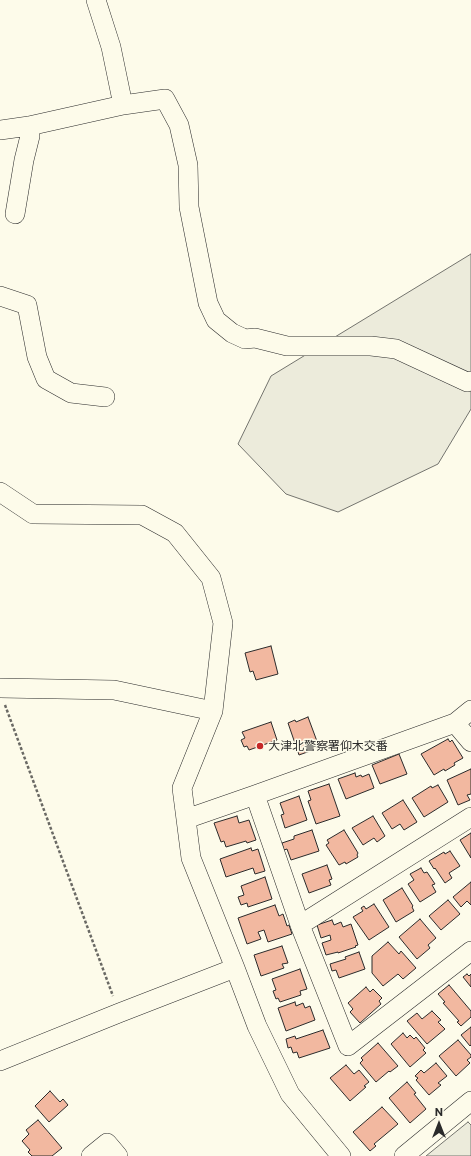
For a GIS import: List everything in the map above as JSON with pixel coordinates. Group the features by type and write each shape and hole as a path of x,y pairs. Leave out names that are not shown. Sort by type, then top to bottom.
{"street":[{"path":"96,0 110,47 123,105"},
{"path":"0,130 28,126 123,105 165,99 179,124 188,165 189,207 208,303 216,320 232,332 245,339 255,338 287,346 371,346 396,350 467,382 471,381"},
{"path":"15,214 24,160 30,136 28,126"},
{"path":"0,296 27,305 37,357 46,379 71,393 105,397"},
{"path":"0,492 33,514 142,515 175,533 211,578 223,623 213,711 182,788 191,858 236,968 257,1026 290,1094 341,1156"},
{"path":"1,693 114,690 213,711"},
{"path":"186,819 455,723 471,710"},
{"path":"455,723 471,742"},
{"path":"255,795 300,925 348,1046 471,951"},
{"path":"300,925 471,816"},
{"path":"0,1061 236,968"},
{"path":"404,1156 470,1104"},
{"path":"91,1156 107,1143 118,1156"}],"path":[{"path":"1,693 119,1013"}],"shaded area":[{"path":"471,254 471,409 438,464 338,512 286,494 238,444 271,376"},
{"path":"468,1122 471,1125 471,1156 426,1156"}],"building":[{"path":"271,646 278,674 256,680 253,671 250,672 245,653"},
{"path":"308,717 318,744 312,746 313,750 299,755 288,723 295,720 296,722"},
{"path":"271,722 277,740 249,750 247,746 244,747 241,740 245,738 242,732"},
{"path":"448,739 450,742 452,740 463,758 454,763 455,765 445,771 444,769 434,775 421,754"},
{"path":"399,754 407,774 380,784 372,765"},
{"path":"471,769 471,794 467,795 470,800 458,805 447,780"},
{"path":"355,773 356,777 361,775 362,777 369,774 374,788 346,799 338,779"},
{"path":"329,784 340,816 316,824 308,801 311,800 308,791"},
{"path":"438,785 448,802 424,817 412,798 431,786 432,788"},
{"path":"299,796 307,820 285,828 281,815 284,814 280,803"},
{"path":"403,800 417,822 404,830 400,824 392,829 382,813"},
{"path":"237,816 239,823 249,820 256,840 247,843 246,841 226,847 224,841 221,842 214,823"},
{"path":"373,816 385,836 377,842 374,838 363,845 352,828"},
{"path":"312,830 319,851 291,860 287,849 284,850 282,843 294,839 294,836"},
{"path":"344,830 358,853 358,857 346,864 345,862 339,865 326,845 329,843 327,840"},
{"path":"471,833 471,858 460,840"},
{"path":"251,848 252,851 258,849 265,871 255,874 253,868 226,877 220,859"},
{"path":"450,851 460,866 449,873 452,878 445,883 429,861 444,852 445,854"},
{"path":"327,865 332,879 329,880 331,885 309,893 302,874"},
{"path":"421,868 424,873 427,872 435,884 432,885 436,892 420,902 408,884 414,880 410,874"},
{"path":"265,877 272,899 248,907 247,903 241,905 238,897 244,895 241,886"},
{"path":"471,882 471,905 467,901 461,907 453,897"},
{"path":"402,888 413,906 414,911 396,922 383,900"},
{"path":"448,900 460,914 441,930 429,916"},
{"path":"374,904 389,927 369,940 353,917 363,911 361,908 364,906 366,909"},
{"path":"275,905 279,916 283,914 287,926 289,925 292,934 268,942 264,930 258,932 261,939 247,944 238,918"},
{"path":"420,919 436,938 428,945 430,948 417,959 399,937"},
{"path":"332,920 334,925 341,922 343,927 351,924 358,945 355,946 356,947 326,955 322,943 331,940 330,935 321,938 317,925"},
{"path":"388,942 399,954 401,951 416,968 403,979 398,974 383,986 372,973 372,956"},
{"path":"282,946 288,963 282,964 284,968 261,976 254,955"},
{"path":"359,952 365,969 339,978 336,970 332,971 330,964 346,959 345,957"},
{"path":"300,969 307,989 300,991 301,995 280,1002 278,998 276,999 273,991 276,990 272,979"},
{"path":"467,974 469,976 471,974 471,987 463,977"},
{"path":"449,985 471,1011 471,1017 461,1026 457,1022 459,1021 443,1003 445,1002 438,994"},
{"path":"366,987 370,992 373,989 382,998 379,1001 381,1004 360,1023 350,1012 353,1009 348,1003"},
{"path":"295,1002 296,1006 303,1003 305,1008 310,1006 315,1020 286,1031 278,1008"},
{"path":"432,1011 441,1020 438,1022 445,1029 427,1044 407,1021 417,1013 422,1019"},
{"path":"471,1027 471,1045 470,1046 461,1035"},
{"path":"323,1030 330,1048 299,1058 297,1052 293,1053 291,1047 288,1048 286,1039 295,1036 296,1039"},
{"path":"403,1033 407,1038 410,1035 414,1039 416,1037 425,1048 423,1050 426,1053 410,1067 391,1044"},
{"path":"458,1040 471,1055 471,1057 467,1060 470,1063 456,1076 439,1056"},
{"path":"378,1043 398,1066 390,1072 389,1071 376,1082 360,1063 363,1060 361,1058"},
{"path":"436,1063 447,1076 438,1083 441,1085 429,1095 416,1080 418,1078 415,1076 421,1070 424,1073"},
{"path":"346,1065 354,1074 359,1070 369,1082 364,1086 366,1087 350,1101 330,1078"},
{"path":"407,1082 426,1109 410,1123 389,1098"},
{"path":"50,1091 60,1102 63,1099 68,1105 49,1122 35,1106"},
{"path":"382,1107 398,1124 374,1144 376,1146 370,1151 353,1132"},
{"path":"38,1120 62,1148 52,1156 32,1156 28,1152 30,1150 22,1141 29,1134 26,1130"}],"place":[{"name":"大津北警察署仰木交番","path":"260,746"}]}
